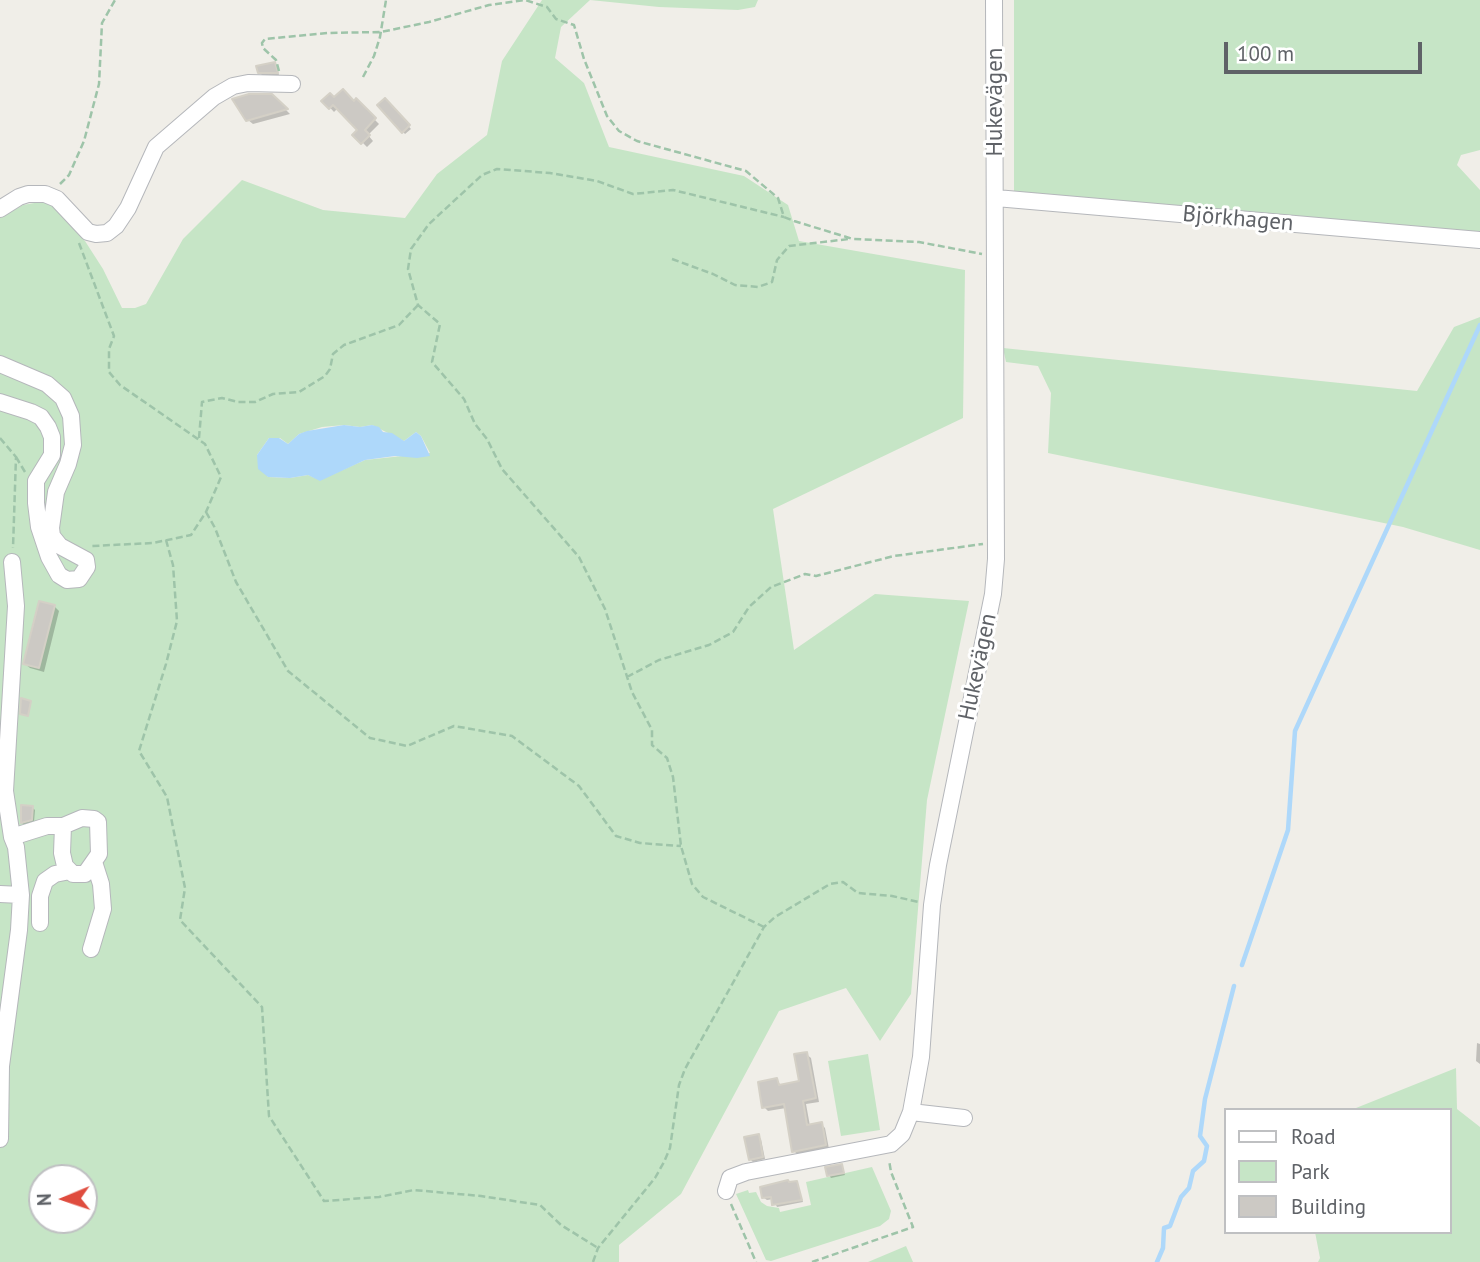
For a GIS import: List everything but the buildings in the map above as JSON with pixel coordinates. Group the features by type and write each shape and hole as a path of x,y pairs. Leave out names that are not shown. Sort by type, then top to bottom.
{"street":[{"name":"Hukevägen","path":"887,1145 902,1134 911,1112 920,1057 932,905 993,594 996,541 994,0"},
{"path":"0,209 28,194 48,196 57,199 88,232 107,233 114,229 128,208 156,146 214,97 233,86 286,83"},
{"name":"Björkhagen","path":"996,198 1480,240"},
{"path":"0,364 47,384 63,398 71,416 73,445 68,464 55,492 51,527 52,536 60,546 86,560 87,567 79,579 66,580 55,570 40,527 35,491 38,476 52,455 52,437 48,427 32,412 0,402"},
{"path":"0,1139 2,1055 15,965 21,895 16,847 5,791 16,606 12,562"},
{"path":"12,837 47,826 63,826 88,818 98,822 99,854 85,874 73,874 65,866 62,853 63,826"},
{"path":"91,949 103,909 101,884 94,862"},
{"path":"40,923 40,896 45,881 55,874 70,871"},
{"path":"0,894 21,895"},
{"path":"911,1112 964,1118"},
{"path":"726,1191 730,1178 746,1172 887,1145"}],"path":[{"path":"48,196 69,175 84,141 99,84 102,23 115,0"},
{"path":"363,77 374,56 386,0"},
{"path":"286,83 278,63 263,48 265,39 328,33 381,32 525,0 548,7 556,19 573,25 580,50 607,116 619,131 637,141 746,171 778,198 783,217"},
{"path":"764,927 703,897 692,884 681,846 673,777 667,758 652,745 652,730 626,677 605,609 579,557 502,469 487,439 475,424 464,399 432,362 440,324 418,305 408,269 411,249 429,224 482,174 497,169 550,173 597,181 633,194 673,190 783,217 853,239"},
{"path":"81,547 166,540 191,535 206,512 221,477 205,444 120,385 109,372 109,349 114,336 80,249 77,237 83,227"},
{"path":"672,259 735,285 758,287 772,282 777,260 789,246 853,239 919,242 996,254"},
{"path":"198,440 202,402 222,398 255,402 273,394 299,391 325,376 330,369 333,354 344,345 399,325 418,305"},
{"path":"0,438 16,457 35,491"},
{"path":"12,562 16,457"},
{"path":"206,512 236,582 288,671 370,738 407,746 454,726 512,736 579,786 616,836 640,844 681,846"},
{"path":"166,540 173,565 177,621 139,751 167,797 185,888 180,920 262,1007 269,1116 324,1201 379,1197 415,1190 540,1205 561,1225 598,1248"},
{"path":"626,677 659,660 709,645 733,632 749,607 771,587 805,574 816,576 894,556 996,541"},
{"path":"593,1262 598,1248 655,1178 664,1162 670,1148 679,1085 685,1069 764,927 775,917 830,884 843,882 858,893 892,896 932,905"},
{"path":"812,1262 913,1227 891,1172 887,1145"},
{"path":"726,1191 756,1262"}],"green space":[{"path":"542,0 590,0 561,27 555,58 584,83 609,147 744,176 788,205 799,241 965,270 963,418 773,509 794,650 875,594 969,601 927,800 911,994 880,1041 846,988 779,1011 681,1194 619,1245 619,1262 0,1262 0,218 23,205 40,202 55,205 85,241 103,269 122,308 135,308 146,304 183,239 242,180 323,210 405,218 437,174 487,135 502,61","holes":["372,425 404,441 416,432 430,453 365,460 320,480 308,475 268,477 257,455 269,438 280,438 288,444 299,434 322,427"]},
{"path":"590,0 758,0 755,7 738,10 659,7"},
{"path":"1014,0 1480,0 1480,150 1461,155 1457,165 1480,190 1480,234 1014,193"},
{"path":"1480,317 1480,550 1403,527 1048,453 1051,393 1038,366 1006,362 1003,348 1417,391 1454,327"},
{"path":"868,1054 880,1130 841,1136 828,1061"},
{"path":"1456,1068 1457,1109 1480,1127 1480,1262 1318,1262 1320,1258 1315,1234 1452,1234 1452,1108 1356,1108"},
{"path":"872,1167 891,1211 889,1219 880,1226 771,1261 766,1260 736,1194 748,1190 749,1193 756,1192 761,1202 779,1208 780,1212 811,1205 806,1182"},
{"path":"906,1246 913,1262 868,1262"}],"water":[{"path":"344,425 372,425 404,441 416,432 421,436 430,456 395,456 365,460 320,481 308,475 268,477 258,469 257,455 269,438 279,438 288,444 307,431"}],"waterway":[{"path":"1242,965 1288,830 1295,731 1480,325"},
{"path":"1157,1262 1163,1248 1164,1228 1170,1226 1181,1197 1189,1188 1193,1171 1204,1161 1207,1146 1200,1136 1205,1099 1234,986"}]}
